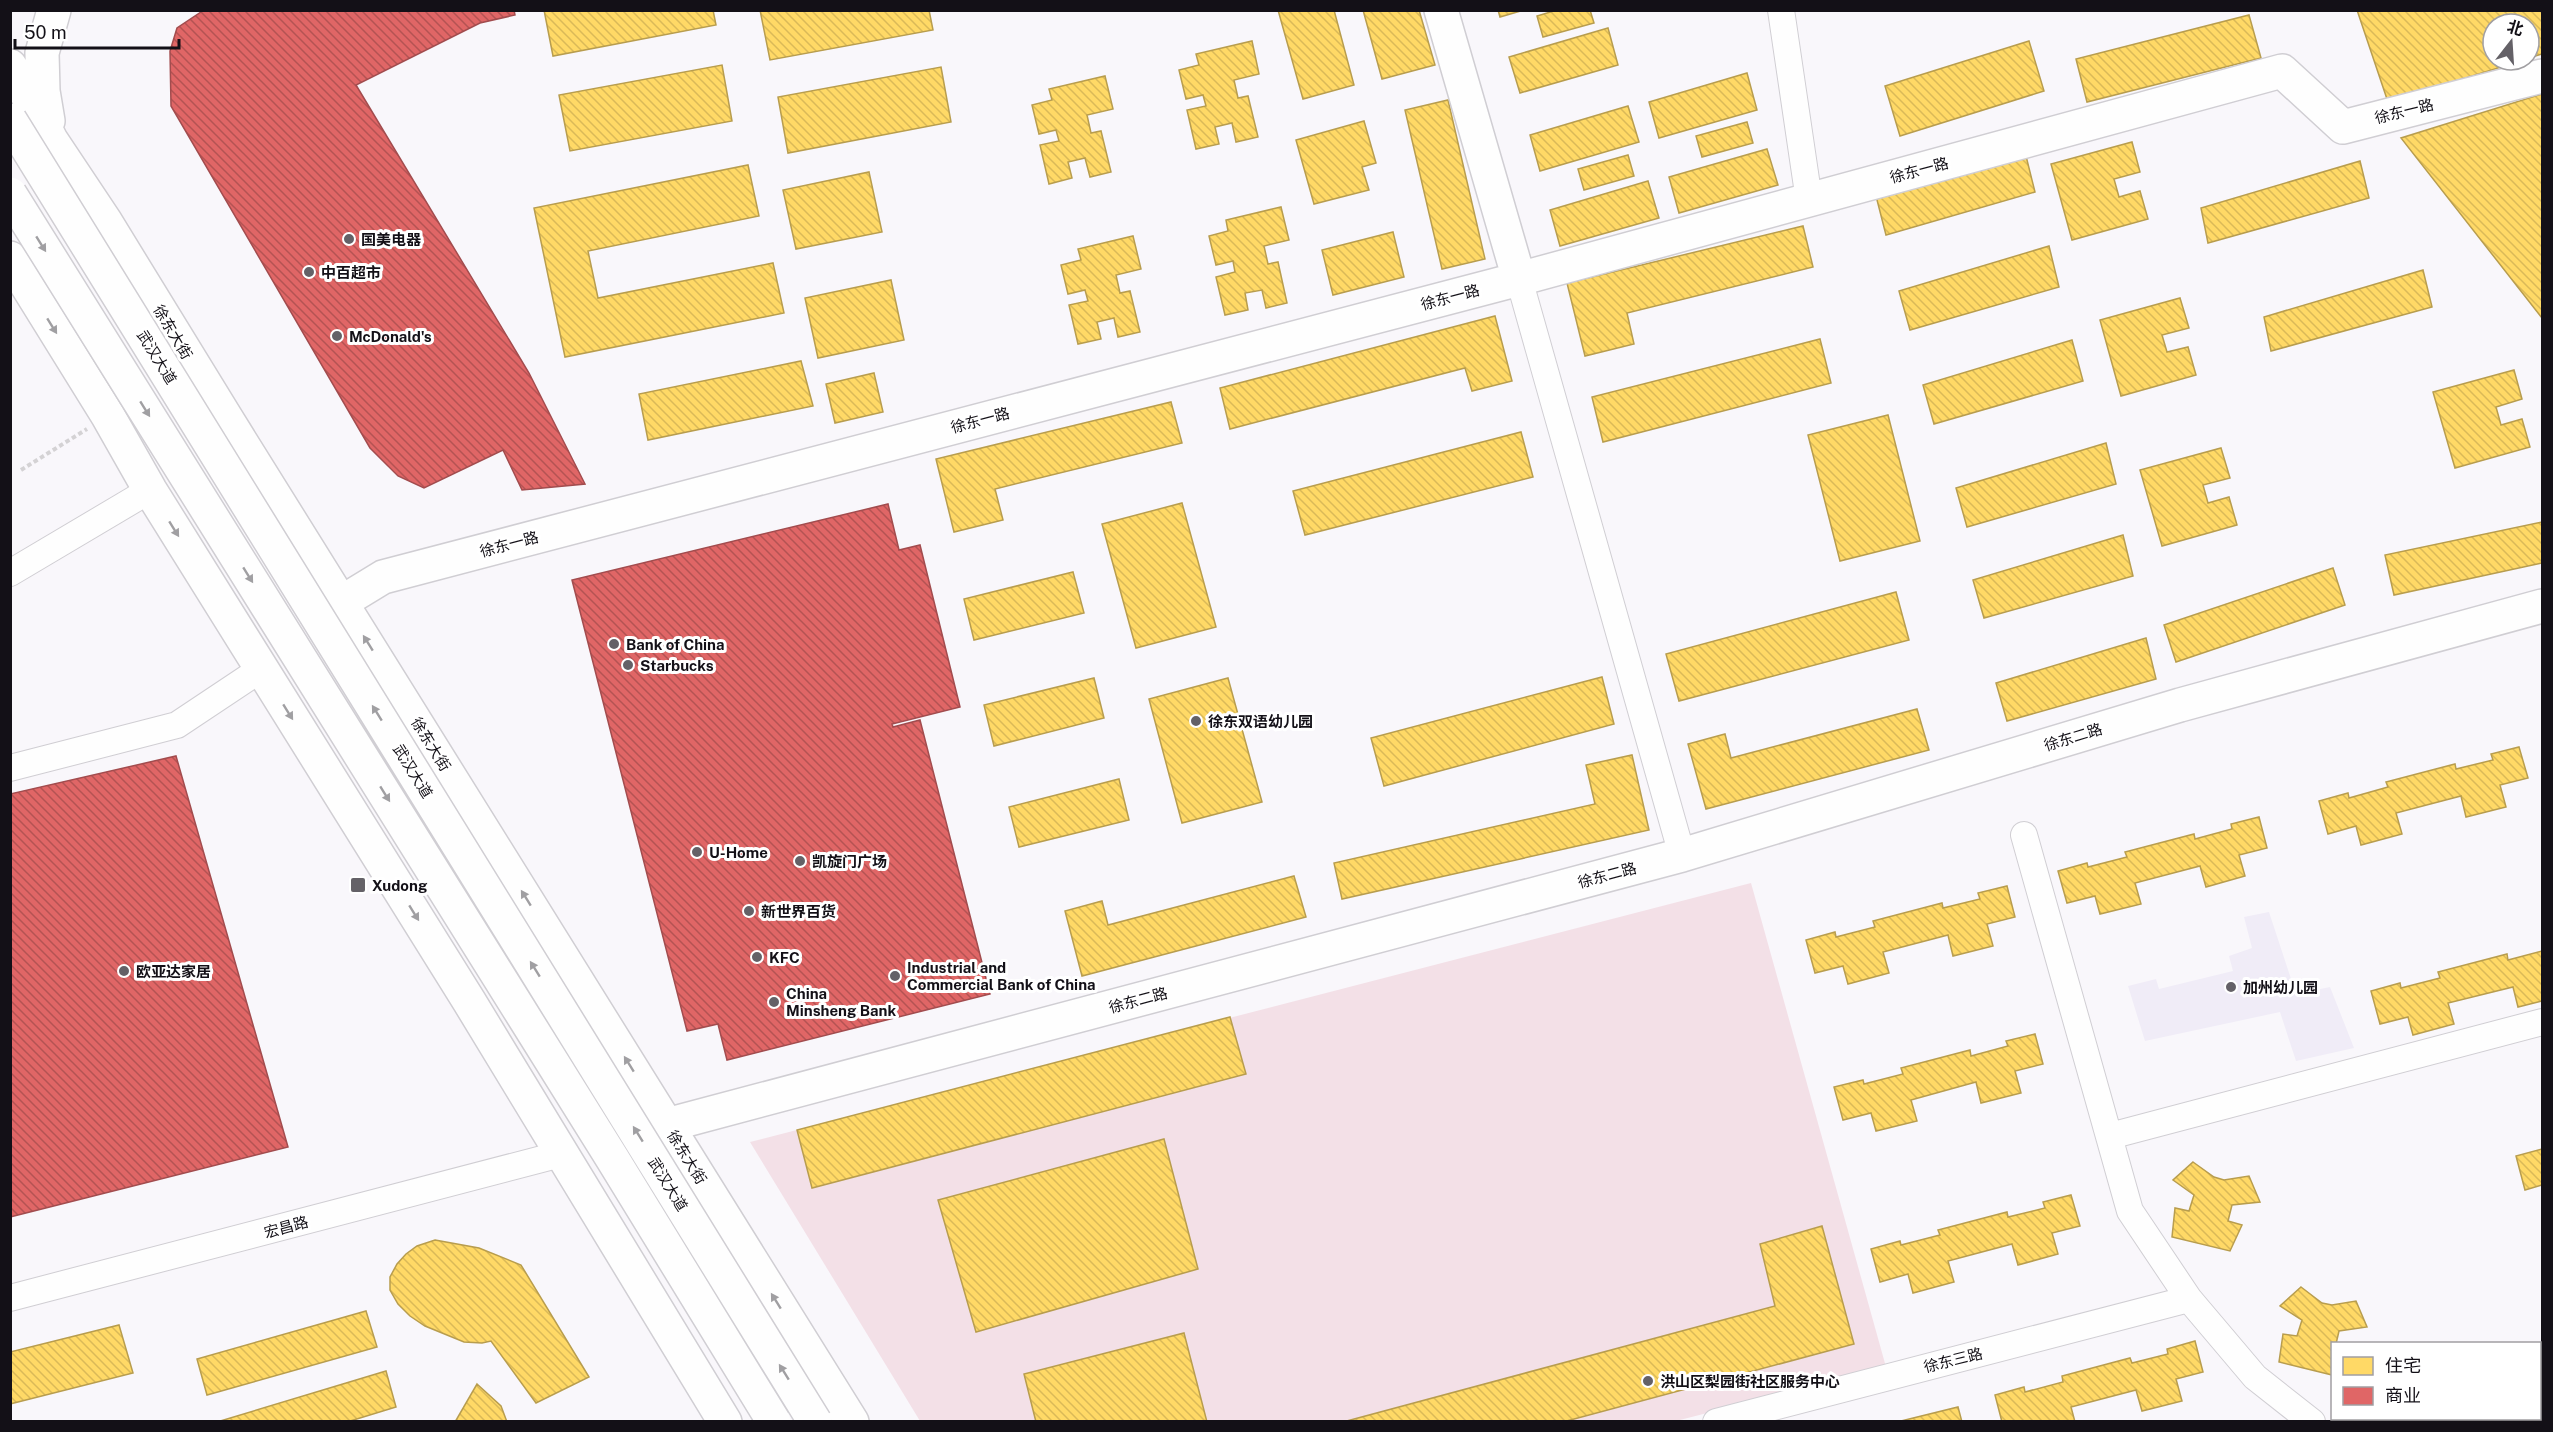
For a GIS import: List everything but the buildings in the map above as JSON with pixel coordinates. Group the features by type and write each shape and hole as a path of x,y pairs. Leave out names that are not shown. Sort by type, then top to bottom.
{"main road":[{"path":"51,140 43,91 42,53 54,10"},
{"path":"1441,10 1519,279"},
{"name":"徐东大街","path":"10,66 51,140 105,221 852,1422"},
{"name":"徐东一路","path":"342,602 383,577 1519,279 2282,71 2343,127 2542,76"},
{"name":"武汉大道","path":"10,120 815,1422"},
{"path":"10,194 593,1127 774,1422"},
{"path":"10,258 108,416 150,490 725,1422"},
{"name":"徐东二路","path":"667,1125 1682,855 2180,705 2542,606"}],"street":[{"path":"1781,10 1809,200"},
{"path":"1519,279 1682,855"},
{"path":"10,573 150,490"},
{"path":"10,768 177,725 261,669"},
{"path":"2024,835 2130,1211 2189,1299 2255,1377 2312,1422"},
{"path":"2110,1136 2542,1022"},
{"name":"宏昌路","path":"10,1298 561,1154"},
{"name":"徐东三路","path":"1716,1422 2189,1299"}],"path":[{"path":"21,470 108,416"}],"shaded area":[{"path":"1751,883 1886,1367 1676,1421 920,1421 750,1142"},
{"name":"加州幼儿园","path":"2269,912 2296,994 2330,987 2354,1048 2296,1061 2280,1012 2145,1041 2128,986 2156,979 2159,989 2233,971 2229,956 2252,948 2244,917"}],"place":[{"name":"国美电器","path":"349,239"},
{"name":"中百超市","path":"309,272"},
{"name":"McDonald's","path":"337,336"},
{"name":"Bank of China","path":"614,644"},
{"name":"Starbucks","path":"628,665"},
{"name":"徐东双语幼儿园","path":"1196,721"},
{"name":"U-Home","path":"697,852"},
{"name":"凯旋门广场","path":"800,861"},
{"name":"Xudong","path":"358,885"},
{"name":"新世界百货","path":"749,911"},
{"name":"KFC","path":"757,957"},
{"name":"欧亚达家居","path":"124,971"},
{"name":"Industrial and Commercial Bank of China","path":"895,976"},
{"name":"加州幼儿园","path":"2231,987"},
{"name":"China Minsheng Bank","path":"774,1002"},
{"name":"洪山区梨园街社区服务中心","path":"1648,1381"}]}
